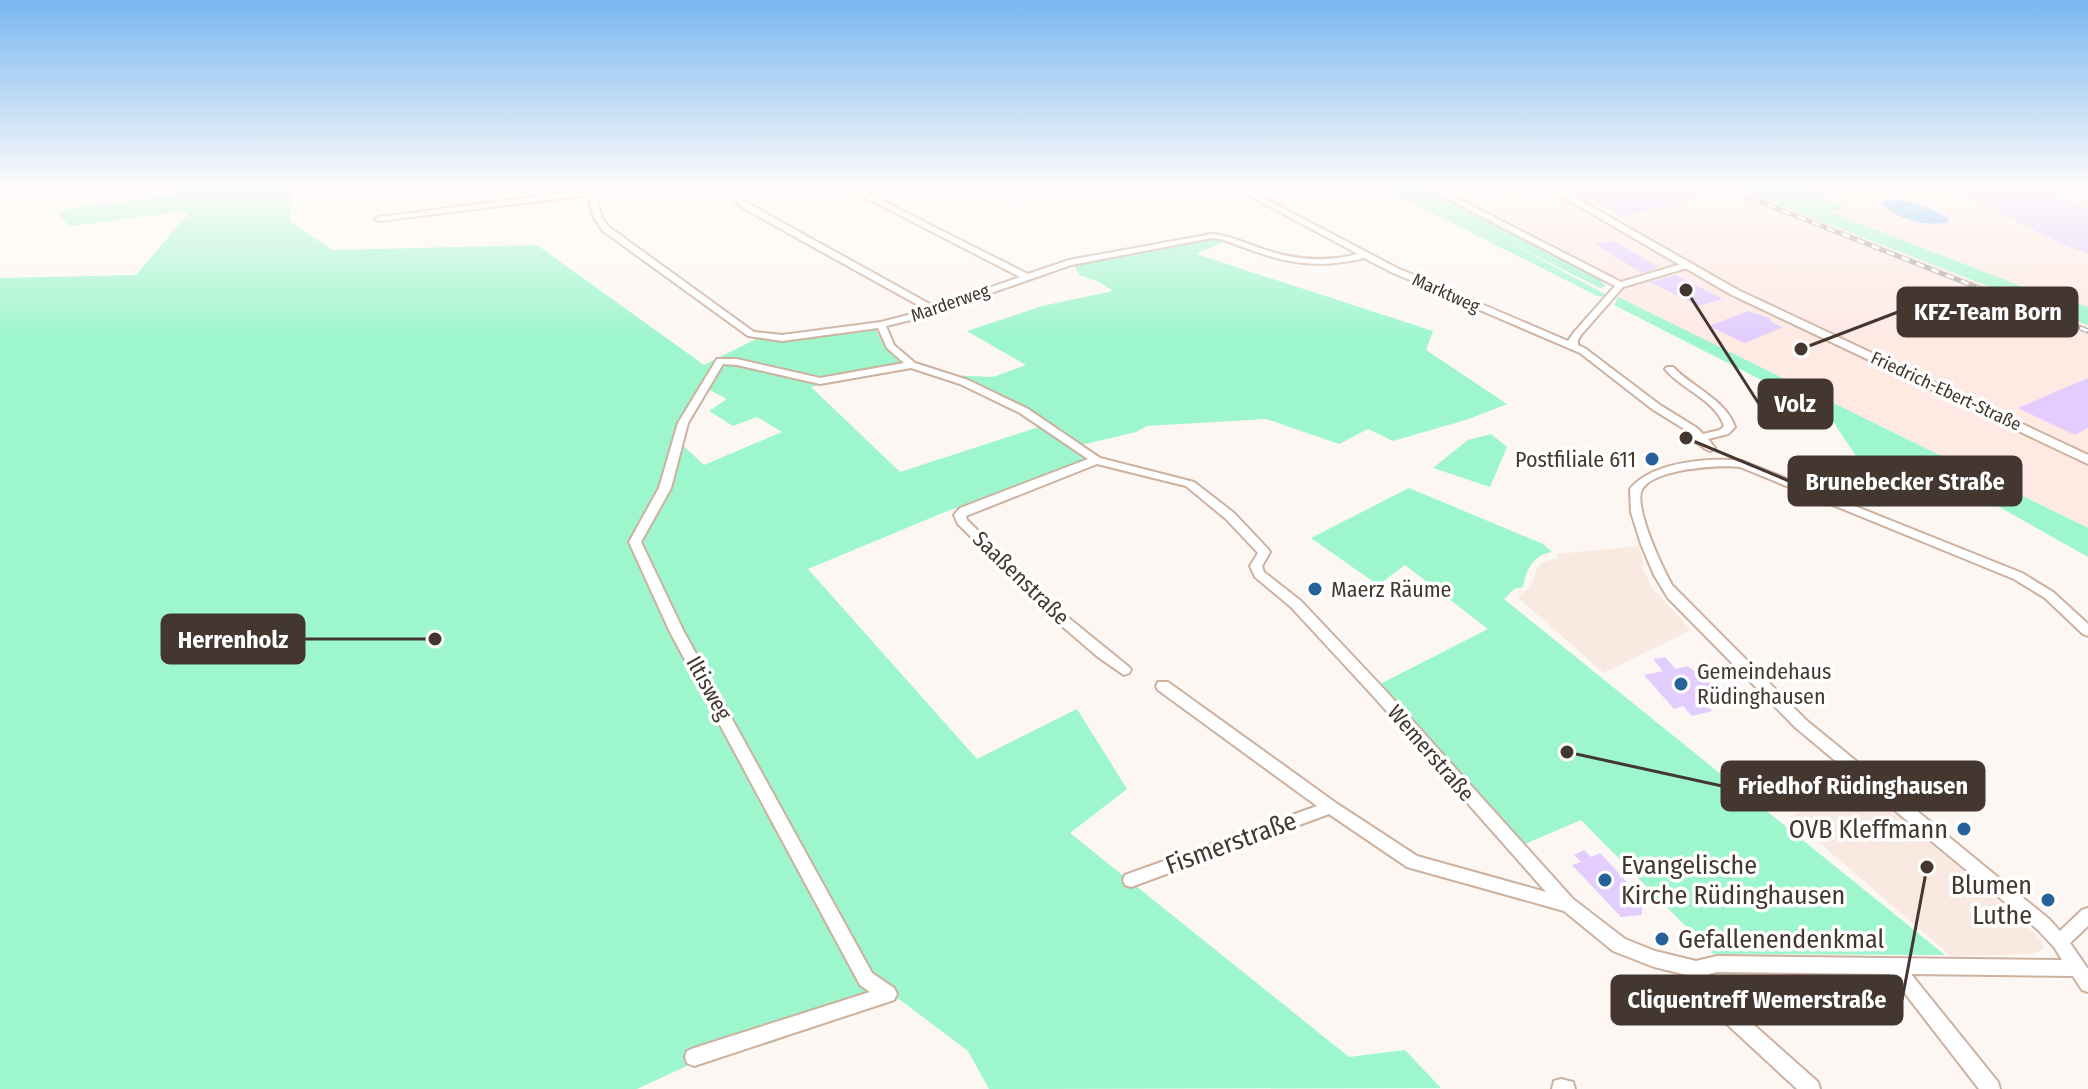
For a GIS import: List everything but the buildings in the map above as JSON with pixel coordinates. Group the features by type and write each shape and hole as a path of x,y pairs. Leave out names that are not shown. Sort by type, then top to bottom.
{"street":[{"name":"Marderweg","path":"618,238 751,334 800,337 881,325 1069,263 1202,238"},
{"path":"803,238 932,309"},
{"path":"950,238 1027,277"},
{"name":"Marderweg","path":"1218,238 1294,263 1352,259 1365,255"},
{"name":"Marktweg","path":"1333,238 1573,347 1597,368 1621,380 1656,407 1664,418 1748,472 1790,485 1980,562 2075,619 2088,631"},
{"path":"1528,238 1620,285"},
{"name":"Friedrich-Ebert-Straße","path":"1636,238 1684,266 2088,460"},
{"path":"1573,347 1578,333 1620,285 1684,266"},
{"name":"Wemerstraße","path":"881,325 890,346 912,365 990,393 1024,411 1096,460 1190,484 1230,516 1271,553 1256,566 1259,574 1296,604 1567,904 1619,945 1654,959 1696,969 1717,964 2076,968"},
{"name":"Iltisweg","path":"694,1057 888,994 866,979 677,632 635,542 665,488 683,423 720,361 820,381 912,365"},
{"path":"1670,369 1679,380 1718,407 1729,420 1730,427 1724,432 1702,442"},
{"name":"Saaßenstraße","path":"1096,460 960,515 962,521 1032,590 1100,653 1124,670"},
{"path":"1728,460 1662,472 1644,480 1636,488 1635,503 1667,589 1801,724 2043,924 2060,942 2088,984"},
{"name":"Fismerstraße","path":"1163,686 1413,862 1567,904"},
{"name":"Fismerstraße","path":"1131,880 1331,807"},
{"path":"2060,942 2088,915"},
{"path":"1895,967 1991,1089"},
{"path":"1696,969 1722,1008 1811,1089"}],"shaded area":[{"path":"1529,238 1848,238 2088,337 2088,528 1618,297 1625,286"},
{"path":"1848,238 1864,238 2088,325 2088,337 1990,298 1977,289"},
{"path":"1897,238 2088,238 2088,307 2058,296 2044,295"},
{"path":"1639,546 1642,567 1652,588 1691,630 1604,673 1517,597 1531,586 1537,568 1543,562 1558,558 1557,554"},
{"path":"1862,784 2023,922 2041,940 2044,949 2032,954 1951,956 1789,817"}],"green space":[{"path":"168,238 314,238 332,250 537,245 704,365 756,339 778,340 875,328 885,348 899,360 897,365 811,387 900,472 1042,426 1090,460 945,512 808,569 977,759 1077,709 1127,789 1070,833 1349,1057 1405,1050 1441,1088 989,1089 968,1051 899,999 837,1014 775,1042 689,1065 637,1089 0,1089 0,278 136,275","holes":["702,386 727,399 709,411 733,426 757,417 782,432 704,465 675,438"]},
{"path":"1210,238 1227,241 1196,254 1433,331 1426,350 1507,404 1469,419 1393,441 1368,429 1339,444 1266,419 1147,426 1136,432 1077,446 1025,410 946,375 993,377 1026,365 967,331 1042,306 1113,291 1079,275 1074,264"},
{"path":"1482,238 1523,238 1593,274 1606,286 1600,288 1508,242 1605,294 1603,297"},
{"path":"1864,238 1897,238 2044,295 2058,296 2088,307 2088,325"},
{"path":"1618,297 2088,528 2088,557 1978,495 1938,467 1858,459 1828,414 1614,305"},
{"path":"1491,434 1507,447 1490,487 1433,468 1468,440"},
{"path":"1409,488 1543,544 1552,552 1535,560 1528,569 1523,587 1514,589 1504,599 1945,955 1713,954 1581,820 1523,845 1380,684 1488,629 1405,565 1378,585 1311,538"}],"railway":[{"path":"1852,238 2088,331"}],"place":[{"name":"Volz","path":"1686,290"},
{"name":"KFZ-Team Born","path":"1801,349"},
{"name":"Brunebecker Straße","path":"1686,438"},
{"name":"Postfiliale 611","path":"1652,459"},
{"name":"Maerz Räume","path":"1315,589"},
{"name":"Herrenholz","path":"435,639"},
{"name":"Gemeindehaus Rüdinghausen","path":"1681,684"},
{"name":"Friedhof Rüdinghausen","path":"1567,752"},
{"name":"OVB Kleffmann","path":"1964,829"},
{"name":"Cliquentreff Wemerstraße","path":"1927,867"},
{"name":"Evangelische Kirche Rüdinghausen","path":"1605,880"},
{"name":"Blumen Luthe","path":"2048,900"},
{"name":"Gefallenendenkmal","path":"1662,939"}]}
